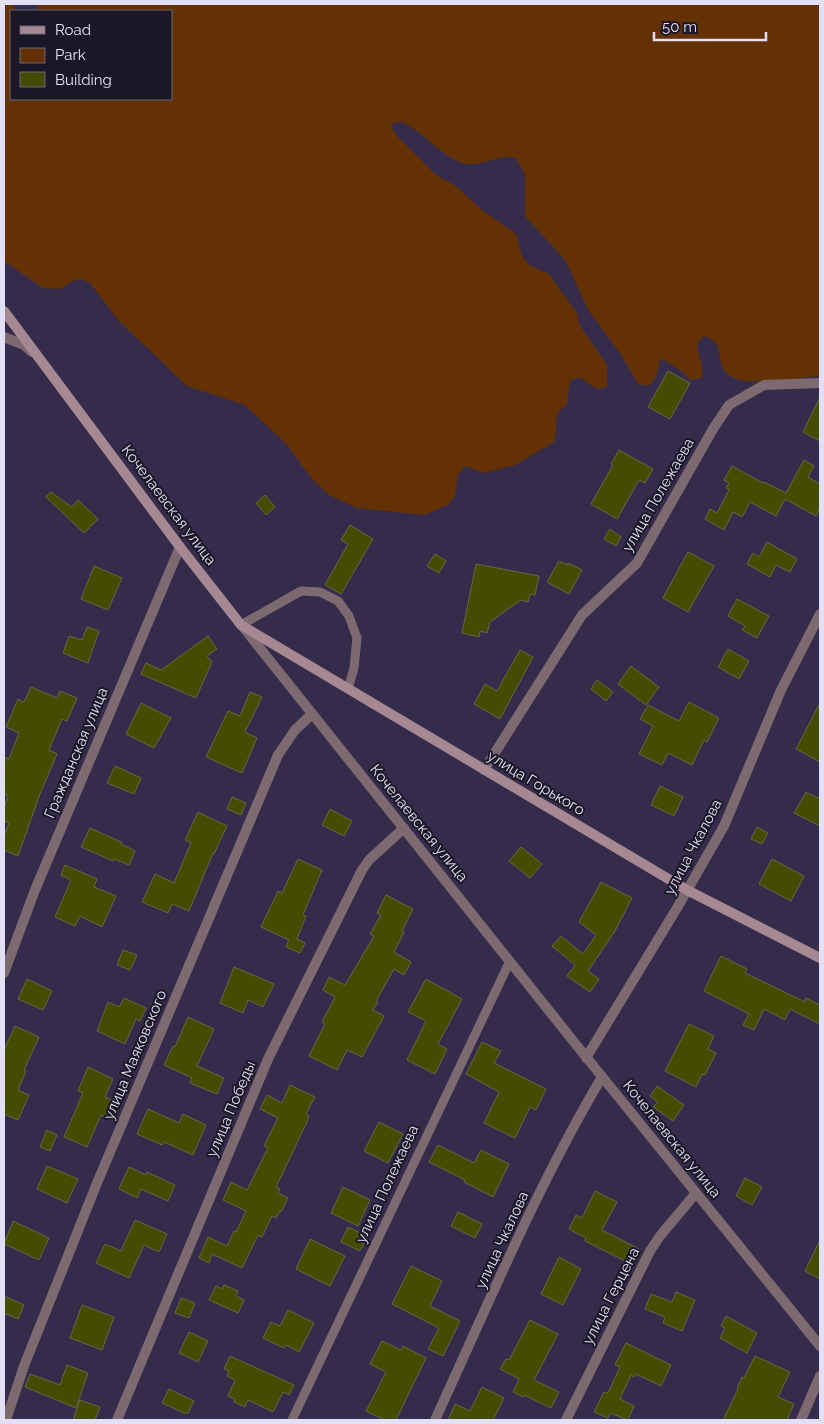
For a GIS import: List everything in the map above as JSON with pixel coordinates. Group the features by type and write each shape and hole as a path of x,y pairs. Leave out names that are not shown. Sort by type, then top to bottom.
{"main road":[{"name":"Кочелаевская улица","path":"4,312 43,361 180,547 241,625"},
{"name":"улица Горького","path":"241,625 686,890 820,958"}],"street":[{"path":"4,337 24,345 43,361"},
{"name":"улица Полежаева","path":"484,770 582,615 637,563 713,429 729,405 764,386 820,383"},
{"name":"Гражданская улица","path":"4,973 35,890 180,547"},
{"name":"улица Чкалова","path":"586,1058 724,826 781,690 820,614"},
{"name":"Кочелаевская улица","path":"241,625 586,1058 820,1346"},
{"name":"улица Маяковского","path":"6,1420 24,1366 97,1183 278,755 285,742 312,714"},
{"name":"улица Победы","path":"117,1420 268,1059 362,870 369,860 404,828"},
{"name":"улица Чкалова","path":"436,1420 545,1183 576,1120 602,1077"},
{"name":"улица Герцена","path":"566,1420 650,1251 696,1193"},
{"path":"801,1420 820,1376"}],"lane":[{"path":"241,625 301,591 320,592 338,601 349,616 357,638 354,668 348,689"},
{"name":"улица Полежаева","path":"292,1420 510,961"}],"green space":[{"path":"4,4 13,4 16,10 10,10 10,100 172,100 172,10 37,10 38,4 820,4 820,376 766,382 738,379 728,374 722,366 717,344 704,336 697,345 702,367 702,378 690,380 683,372 661,358 655,379 648,386 638,384 622,356 588,310 566,261 525,216 525,175 516,158 502,158 475,164 462,163 445,154 408,125 400,121 391,125 396,135 436,175 456,186 481,209 516,234 522,256 529,265 549,274 577,313 579,324 607,365 607,387 597,389 579,377 570,381 567,404 557,417 554,442 515,465 484,473 465,466 458,475 455,496 448,505 424,515 357,508 329,495 312,479 288,446 245,405 187,386 118,320 90,283 80,279 70,282 61,289 43,288 4,261 4,161 6,159 4,156"}],"building":[{"path":"668,371 690,383 670,419 648,407"},
{"path":"820,397 820,441 803,432"},
{"path":"619,450 653,469 645,483 639,480 617,519 591,504 613,465 611,464"},
{"path":"804,460 814,466 808,477 820,484 820,508 816,516 785,499 776,516 750,502 742,517 733,512 724,530 705,519 710,509 717,513 729,490 726,488 729,483 724,480 732,466 786,493"},
{"path":"51,492 72,507 78,500 98,519 84,533 46,497"},
{"path":"265,495 275,507 266,515 256,503"},
{"path":"350,525 373,539 341,594 325,585 348,544 341,540"},
{"path":"610,529 621,537 616,546 604,539"},
{"path":"767,542 797,559 790,572 776,565 770,577 747,564 753,553 759,557"},
{"path":"688,552 714,566 688,612 663,598"},
{"path":"435,554 446,561 439,573 427,566"},
{"path":"559,561 582,570 569,594 547,582"},
{"path":"476,564 539,576 535,595 530,594 528,602 521,600 490,622 487,633 480,631 479,637 462,633"},
{"path":"94,566 122,578 108,610 81,599"},
{"path":"737,599 769,616 757,638 742,630 745,626 728,616"},
{"path":"87,627 99,631 88,663 63,653 69,636 82,640"},
{"path":"208,636 217,649 207,656 212,662 196,698 141,674 146,663 161,670"},
{"path":"728,649 749,661 739,679 718,667"},
{"path":"520,650 533,657 500,719 474,704 485,684 497,691"},
{"path":"631,666 659,687 646,705 618,684"},
{"path":"597,680 613,692 606,701 591,689"},
{"path":"31,687 57,698 60,691 77,698 67,721 62,719 49,750 57,754 40,794 18,856 4,850 4,836 9,823 4,821 4,808 8,796 4,794 4,757 9,759 19,733 6,727 18,699 24,702"},
{"path":"250,692 262,697 245,732 257,738 242,773 206,757 228,711 240,716"},
{"path":"689,702 719,718 707,742 704,740 692,765 668,753 662,765 639,754 653,726 640,719 648,705 679,721"},
{"path":"141,703 171,718 154,748 126,734"},
{"path":"820,703 820,762 796,749"},
{"path":"115,766 141,778 134,794 107,783"},
{"path":"660,786 683,797 674,816 651,805"},
{"path":"806,792 820,799 820,826 794,813"},
{"path":"232,797 246,803 241,815 227,809"},
{"path":"330,809 352,821 344,836 322,825"},
{"path":"198,812 227,826 213,853 189,911 172,904 168,913 142,902 155,874 174,883 191,843 185,840"},
{"path":"757,827 768,833 762,844 751,839"},
{"path":"90,828 121,842 121,844 135,851 129,865 114,859 113,861 81,847"},
{"path":"521,847 542,864 530,878 509,861"},
{"path":"298,859 322,870 303,915 306,916 297,939 305,943 300,953 286,947 289,940 261,927 278,891 282,893"},
{"path":"772,859 804,876 791,901 759,884"},
{"path":"65,865 97,879 94,887 116,896 102,927 80,916 75,926 55,917 71,880 61,875"},
{"path":"601,882 632,898 615,931 588,971 599,979 590,992 567,976 575,965 552,946 561,936 583,954 596,935 579,922"},
{"path":"386,895 413,909 394,952 411,962 404,975 394,969 376,1001 378,1002 373,1010 384,1016 362,1057 347,1050 337,1070 309,1056 325,1024 322,1022 335,997 323,990 329,977 345,985 374,936 370,934 381,915 377,913"},
{"path":"123,950 137,955 130,970 117,965"},
{"path":"721,956 747,969 745,973 805,1002 806,998 820,1005 820,1024 790,1009 785,1020 764,1009 754,1030 743,1025 749,1014 704,991"},
{"path":"234,967 274,984 263,1007 248,1000 243,1013 220,1003"},
{"path":"27,979 52,991 43,1010 18,999"},
{"path":"426,979 462,999 438,1044 447,1049 435,1074 407,1060 426,1021 408,1012"},
{"path":"124,998 146,1008 140,1021 136,1019 125,1044 97,1031 108,1002 119,1007"},
{"path":"188,1017 214,1029 197,1066 224,1078 217,1094 190,1083 192,1078 164,1065 173,1046 175,1047"},
{"path":"689,1024 714,1036 708,1049 716,1053 705,1075 702,1074 696,1087 665,1071"},
{"path":"15,1026 39,1037 24,1070 26,1071 18,1090 29,1095 18,1120 4,1114 4,1050"},
{"path":"482,1042 501,1051 494,1063 546,1089 536,1110 530,1107 515,1138 484,1123 499,1092 466,1074"},
{"path":"88,1067 113,1079 105,1097 118,1103 111,1120 101,1115 87,1147 64,1137 83,1093 78,1091"},
{"path":"290,1085 315,1097 306,1114 309,1116 308,1120 276,1187 280,1189 278,1193 288,1198 276,1218 272,1216 262,1237 258,1235 242,1268 212,1254 209,1263 199,1258 208,1237 227,1246 246,1211 223,1200 231,1182 247,1190 268,1148 264,1146 278,1118 260,1109 267,1095 282,1103"},
{"path":"657,1086 684,1105 673,1121 653,1107 658,1102 650,1096"},
{"path":"148,1109 179,1123 183,1114 206,1125 193,1155 164,1142 162,1145 137,1134"},
{"path":"379,1122 403,1134 388,1163 364,1151"},
{"path":"47,1130 57,1135 50,1151 40,1147"},
{"path":"438,1145 474,1163 481,1150 509,1164 493,1197 429,1162"},
{"path":"47,1166 78,1179 67,1203 37,1189"},
{"path":"129,1167 146,1175 147,1172 175,1185 168,1201 141,1189 137,1198 119,1189"},
{"path":"745,1178 762,1187 752,1205 736,1196"},
{"path":"343,1187 370,1200 358,1226 331,1213"},
{"path":"595,1191 617,1202 602,1230 641,1250 633,1265 585,1241 586,1238 569,1229 576,1215 582,1218"},
{"path":"458,1212 482,1224 475,1238 451,1226"},
{"path":"135,1220 167,1234 159,1252 144,1245 129,1278 96,1263 105,1244 121,1251"},
{"path":"13,1221 49,1238 39,1260 4,1244"},
{"path":"348,1227 368,1237 360,1251 341,1242"},
{"path":"310,1239 345,1256 330,1286 296,1269"},
{"path":"820,1240 820,1279 805,1271"},
{"path":"559,1257 581,1269 563,1305 541,1294"},
{"path":"411,1266 442,1281 430,1306 460,1321 443,1356 428,1349 439,1328 392,1304"},
{"path":"224,1285 238,1291 236,1296 244,1300 238,1313 209,1300 216,1286 222,1289"},
{"path":"676,1292 695,1300 682,1331 663,1323 665,1317 645,1309 651,1294 672,1302"},
{"path":"4,1296 24,1305 18,1319 4,1313"},
{"path":"181,1298 195,1303 189,1318 175,1313"},
{"path":"82,1305 114,1317 102,1350 70,1338"},
{"path":"288,1310 314,1323 299,1352 286,1345 284,1348 263,1338 271,1322 280,1326"},
{"path":"726,1316 757,1333 747,1353 720,1338 725,1328 721,1326"},
{"path":"530,1320 558,1334 534,1380 559,1392 551,1408 524,1395 523,1397 513,1392 519,1379 500,1369 506,1359 509,1360"},
{"path":"189,1332 208,1341 198,1362 179,1353"},
{"path":"382,1341 401,1350 403,1346 426,1358 396,1420 385,1420 366,1411 386,1372 370,1364"},
{"path":"626,1343 671,1365 661,1386 636,1374 634,1377 631,1375 620,1399 634,1406 628,1420 610,1413 608,1418 594,1412 604,1392 608,1393 620,1367 615,1365"},
{"path":"230,1356 294,1385 289,1395 283,1392 273,1412 248,1400 245,1407 234,1402 235,1399 228,1396 235,1380 227,1376 229,1371 224,1369"},
{"path":"755,1356 790,1372 778,1397 794,1404 787,1420 723,1420 742,1377 744,1378"},
{"path":"67,1365 88,1373 76,1408 25,1387 30,1374 60,1385"},
{"path":"482,1387 504,1398 493,1420 448,1420 455,1404 470,1411"},
{"path":"169,1389 194,1401 188,1413 162,1403"},
{"path":"80,1400 100,1407 95,1420 73,1420"}]}
